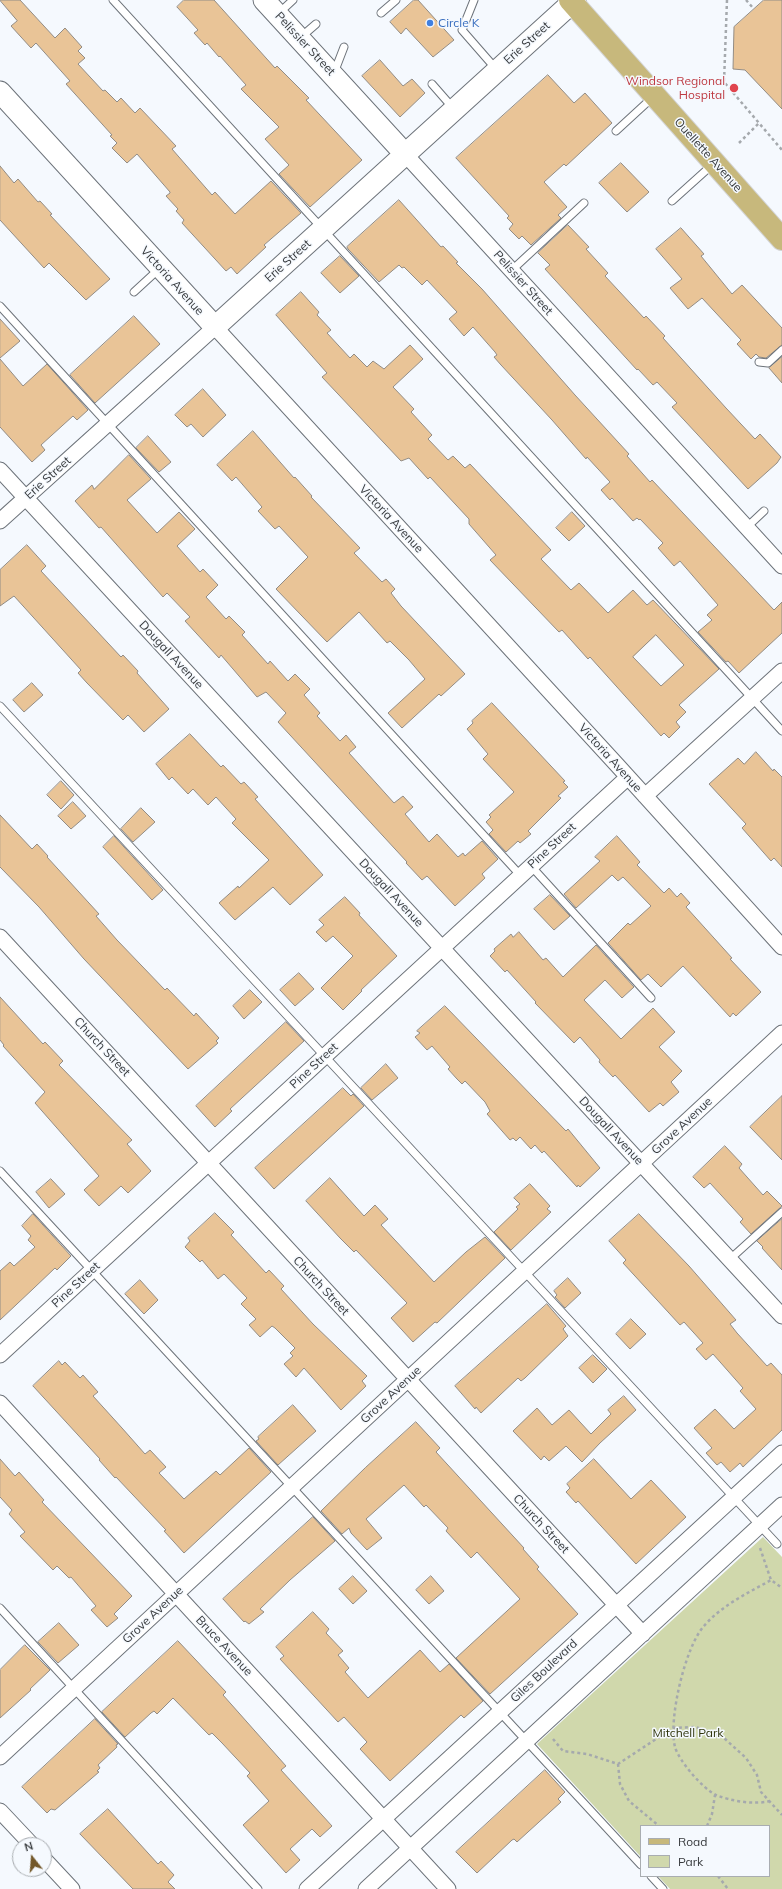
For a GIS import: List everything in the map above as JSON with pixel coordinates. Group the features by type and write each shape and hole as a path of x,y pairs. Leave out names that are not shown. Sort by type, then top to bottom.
{"main road":[{"name":"Ouellette Avenue","path":"572,1 782,239"}],"street":[{"name":"Erie Street","path":"0,521 455,109 572,1"},
{"name":"Pelissier Street","path":"271,7 782,566"},
{"name":"Victoria Avenue","path":"0,92 782,947"},
{"name":"Dougall Avenue","path":"0,470 782,1316"},
{"path":"645,796 782,671"},
{"name":"Pine Street","path":"0,1355 628,777"},
{"name":"Church Street","path":"0,937 643,1634"},
{"name":"Grove Avenue","path":"0,1757 782,1033"},
{"name":"Bruce Avenue","path":"0,1403 448,1889"},
{"name":"Giles Boulevard","path":"307,1889 782,1453"},
{"path":"366,1889 782,1505"},
{"path":"0,1811 24,1837"},
{"path":"52,1868 72,1889"}],"lane":[{"path":"113,0 782,731"},
{"path":"271,7 293,0"},
{"path":"382,13 396,0"},
{"path":"474,0 462,30 496,70"},
{"path":"300,38 316,24"},
{"path":"333,75 344,47"},
{"path":"432,84 455,109"},
{"path":"616,131 655,96"},
{"path":"672,201 714,163"},
{"path":"512,270 584,203"},
{"path":"134,292 161,268"},
{"path":"0,306 108,424 526,871 651,998"},
{"path":"759,362 768,363 782,350"},
{"path":"747,527 764,511"},
{"path":"0,706 777,1544"},
{"path":"0,1171 640,1864"},
{"path":"729,1260 782,1212"},
{"path":"0,1608 258,1889"},
{"path":"652,1877 662,1889"}],"path":[{"path":"727,0 724,82 782,150"},
{"path":"746,0 754,9"},
{"path":"739,142 759,123"},
{"path":"759,1544 771,1580 782,1588"},
{"path":"770,1801 760,1804 715,1795 697,1780 681,1759 675,1748 673,1728 679,1684 689,1652 703,1626 732,1602 771,1580"},
{"path":"618,1764 673,1728 696,1727 724,1738 746,1758 757,1776 762,1792 782,1815"},
{"path":"551,1735 564,1751 587,1754 618,1764"},
{"path":"618,1764 620,1784 630,1801 659,1825"},
{"path":"707,1825 712,1814 715,1795"},
{"path":"719,1877 728,1889"}],"green space":[{"name":"Mitchell Park","path":"763,1537 782,1557 782,1889 670,1889 659,1877 770,1877 770,1825 640,1825 640,1856 537,1744"}],"building":[{"path":"0,0 20,0 55,38 65,28 82,47 78,51 85,58 78,64 103,91 105,90 117,102 121,98 135,113 140,108 176,146 172,149 212,195 215,192 235,214 271,181 301,213 264,245 266,247 237,274 231,267 226,271 182,223 184,220 176,211 178,209 166,196 170,192 137,154 127,163 112,148 117,143 110,136 112,135 66,84 70,81 36,43 31,48 11,26 17,21"},
{"path":"184,0 214,0 275,68 277,66 309,98 306,100 362,160 310,207 279,174 289,165 265,139 279,127 241,89 246,85 220,56 219,57 207,43 205,45 194,33 198,30 177,7"},
{"path":"414,0 418,0 454,40 433,57 406,28 401,34 390,22"},
{"path":"764,0 782,0 782,109 745,70 733,69 734,27"},
{"path":"380,60 403,86 412,79 425,93 400,117 362,76"},
{"path":"548,75 574,103 585,93 612,123 566,166 564,164 544,182 567,207 558,215 561,218 531,245 522,236 519,239 509,229 513,224 507,218 509,216 456,158"},
{"path":"621,163 649,192 627,212 599,183"},
{"path":"0,166 14,183 18,179 38,202 40,201 52,214 50,215 110,279 86,300 49,263 44,268 0,220"},
{"path":"399,200 441,247 443,246 458,262 456,263 482,289 629,454 627,456 650,482 652,480 774,610 782,602 782,633 739,673 728,661 726,662 698,632 712,620 707,615 718,605 680,561 674,566 658,548 663,543 640,519 639,520 637,518 633,521 612,498 610,500 601,490 610,482 587,457 586,459 501,365 494,357 497,355 495,352 473,327 464,336 449,319 457,312 427,280 422,285 404,267 402,268 399,265 379,282 348,249 347,247"},
{"path":"568,225 589,247 586,249 608,273 605,276 644,318 646,316 665,336 663,338 726,408 755,439 760,434 781,457 777,463 748,489 672,407 677,403 657,382 653,385 638,369 637,370 545,269 550,265 538,253"},
{"path":"681,228 704,254 701,256 732,294 742,285 782,328 782,345 766,358 759,357 756,354 751,359 737,344 741,340 702,298 688,309 670,288 682,279 656,249"},
{"path":"340,256 359,276 340,293 321,273"},
{"path":"301,292 319,312 317,315 331,330 327,333 350,358 354,354 367,367 373,361 384,369 410,345 423,359 393,387 414,409 411,412 432,435 428,439 448,460 453,456 465,468 470,464 551,550 541,559 571,590 579,583 608,613 633,590 647,605 653,600 719,669 679,705 686,712 676,722 680,727 669,738 664,733 661,736 590,657 588,659 562,630 559,632 490,560 496,555 469,524 469,519 430,477 428,479 409,458 401,461 322,377 327,373 276,315","holes":["656,635 684,665 661,686 633,657"]},
{"path":"134,316 160,344 95,403 70,375"},
{"path":"0,319 20,341 0,358"},
{"path":"782,357 782,383 769,368"},
{"path":"0,359 23,386 47,364 88,410 77,420 73,416 41,445 45,450 32,462 0,427"},
{"path":"203,389 226,415 203,437 191,424 187,427 175,415"},
{"path":"253,431 294,478 295,477 312,496 311,497 360,548 354,553 382,582 386,579 395,589 391,593 401,606 465,674 441,696 439,694 402,728 388,713 425,679 409,660 390,641 387,643 359,612 327,642 276,589 308,557 279,526 275,529 258,511 262,507 236,477 232,481 217,465"},
{"path":"148,436 171,462 159,472 136,448"},
{"path":"129,455 151,479 127,500 157,533 179,512 195,529 177,546 200,572 203,569 218,585 206,597 226,619 229,616 245,632 242,635 268,664 270,661 288,681 295,674 310,689 304,695 320,713 317,716 340,741 346,735 356,747 349,753 394,803 403,796 413,807 405,814 429,842 437,834 458,857 463,853 465,856 482,841 498,859 482,874 485,878 455,906 427,876 422,880 278,722 286,713 266,692 257,697 221,655 219,658 185,621 190,617 167,593 163,597 101,527 99,528 75,501 92,485 94,489"},
{"path":"572,512 585,526 569,541 556,528"},
{"path":"27,545 46,566 41,571 121,657 123,655 138,671 137,673 169,709 144,732 128,715 123,720 87,683 78,673 81,670 14,596 0,606 0,570"},
{"path":"32,683 43,695 24,712 13,700"},
{"path":"492,703 565,781 563,782 568,787 558,796 561,798 528,831 531,834 520,843 518,841 506,852 489,834 493,830 486,822 491,817 489,815 514,792 483,759 488,754 467,729 473,723 472,721"},
{"path":"190,734 221,767 223,765 241,784 244,782 258,797 255,799 323,875 290,905 273,887 235,920 219,903 238,886 239,888 269,860 232,823 236,819 216,797 208,805 193,789 188,794 172,777 169,780 156,764"},
{"path":"756,752 773,771 774,769 782,777 782,867 774,858 771,861 742,828 746,824 709,784 738,758 744,764"},
{"path":"61,781 74,795 61,809 47,795"},
{"path":"73,802 86,816 71,829 58,816"},
{"path":"141,808 155,822 133,842 121,829"},
{"path":"0,815 32,849 37,844 99,914 96,916 117,940 165,990 167,988 194,1016 196,1013 219,1038 216,1041 218,1043 188,1069 84,959 39,907 0,867"},
{"path":"114,836 163,890 152,900 103,847"},
{"path":"617,836 640,862 637,865 664,893 669,888 677,897 681,893 690,903 686,907 732,958 730,959 761,992 736,1016 733,1013 730,1017 683,966 661,987 648,974 641,980 608,943 628,923 630,925 651,906 623,877 618,881 612,875 576,908 564,894 600,861 595,857"},
{"path":"550,895 570,916 554,930 534,909"},
{"path":"345,897 360,913 359,915 397,956 361,990 362,991 343,1010 321,988 353,956 333,936 326,942 316,932 324,925 319,920"},
{"path":"519,932 543,960 546,958 563,977 596,945 634,987 622,998 605,980 584,1000 621,1039 653,1008 675,1032 659,1047 682,1071 671,1082 679,1092 663,1106 660,1103 649,1112 615,1075 613,1077 599,1062 600,1060 580,1037 574,1043 535,1003 536,1002 507,970 505,972 490,956 495,951 494,949 511,934 513,937"},
{"path":"299,973 314,989 295,1006 280,990"},
{"path":"250,990 262,1002 244,1019 233,1006"},
{"path":"0,997 43,1044 45,1042 63,1061 59,1065 132,1140 127,1144 151,1171 128,1193 121,1186 99,1206 84,1190 99,1176 35,1103 45,1092 3,1046 4,1045 0,1040"},
{"path":"445,1006 566,1131 568,1129 600,1168 580,1187 578,1185 577,1187 544,1151 542,1153 535,1145 531,1149 520,1137 516,1141 513,1138 510,1140 487,1114 490,1111 485,1102 465,1081 462,1084 457,1079 448,1069 450,1067 432,1046 427,1050 415,1037 420,1033 417,1031"},
{"path":"286,1022 304,1041 230,1109 232,1111 215,1127 196,1106"},
{"path":"386,1064 398,1078 372,1100 361,1088"},
{"path":"343,1088 351,1096 353,1094 364,1106 274,1189 255,1168"},
{"path":"782,1096 782,1160 750,1127"},
{"path":"725,1146 742,1164 739,1168 763,1195 767,1191 782,1206 751,1234 740,1222 743,1219 710,1183 704,1188 693,1177"},
{"path":"330,1178 364,1216 375,1205 388,1219 381,1225 434,1282 466,1252 485,1237 505,1258 437,1323 435,1322 413,1342 391,1318 407,1303 356,1250 354,1252 340,1238 306,1201"},
{"path":"51,1179 65,1194 49,1208 36,1192"},
{"path":"530,1184 550,1206 547,1209 551,1212 511,1250 494,1232 518,1209 516,1207 520,1204 514,1198"},
{"path":"215,1213 234,1232 231,1235 266,1273 269,1270 284,1286 281,1289 313,1324 367,1376 362,1381 366,1386 341,1410 304,1368 296,1377 284,1364 293,1356 290,1353 295,1348 272,1326 260,1337 249,1325 256,1319 241,1304 247,1298 224,1274 218,1279 202,1260 200,1262 185,1247 190,1241 188,1238"},
{"path":"33,1214 71,1256 57,1270 55,1268 0,1320 0,1271 10,1262 14,1266 35,1247 28,1240 31,1236 22,1226"},
{"path":"639,1214 689,1266 736,1320 730,1324 737,1333 767,1366 771,1363 782,1375 782,1430 743,1467 740,1463 730,1472 721,1462 717,1465 706,1453 712,1448 694,1428 715,1409 734,1429 756,1409 740,1391 743,1388 713,1354 706,1360 696,1349 703,1343 684,1322 680,1325 623,1263 626,1260 609,1241"},
{"path":"782,1219 782,1270 757,1241"},
{"path":"568,1278 581,1293 565,1308 555,1297 557,1295 554,1291"},
{"path":"140,1280 158,1300 144,1314 125,1294"},
{"path":"547,1304 566,1326 563,1329 568,1336 525,1378 521,1381 518,1378 481,1413 476,1407 475,1409 455,1386"},
{"path":"631,1319 646,1334 630,1349 616,1334"},
{"path":"593,1355 607,1369 593,1383 579,1368"},
{"path":"59,1361 62,1365 65,1362 80,1378 83,1375 98,1392 93,1396 145,1454 150,1450 166,1467 159,1473 184,1499 216,1471 220,1475 249,1448 271,1472 184,1553 164,1531 166,1530 116,1477 115,1478 99,1460 100,1459 33,1386"},
{"path":"624,1396 636,1410 600,1443 582,1462 566,1446 549,1461 544,1456 541,1460 513,1431 537,1408 552,1425 569,1410 591,1434 611,1414 608,1410"},
{"path":"293,1405 316,1431 278,1465 256,1441 259,1439 258,1437"},
{"path":"416,1422 440,1448 436,1452 524,1548 523,1549 539,1567 537,1569 578,1614 490,1694 456,1658 520,1599 477,1552 471,1558 446,1531 448,1528 426,1505 424,1507 404,1485 366,1519 382,1538 367,1550 351,1533 349,1528 342,1534 321,1511 365,1468"},
{"path":"0,1459 15,1476 19,1472 44,1500 42,1502 132,1596 114,1614 118,1618 107,1627 91,1610 96,1606 71,1577 69,1578 57,1566 53,1570 20,1536 25,1532 9,1514 12,1510 0,1497"},
{"path":"594,1459 631,1499 651,1480 686,1517 636,1564 578,1501 576,1503 566,1492 570,1488 567,1484"},
{"path":"313,1517 335,1541 290,1580 260,1609 264,1612 249,1624 245,1621 244,1622 223,1599"},
{"path":"353,1576 367,1591 353,1604 339,1589"},
{"path":"431,1576 444,1591 429,1604 416,1590"},
{"path":"313,1612 329,1629 326,1633 343,1651 338,1655 349,1668 345,1672 368,1698 420,1650 440,1672 449,1664 483,1701 464,1718 461,1715 390,1781 360,1749 367,1742 344,1717 338,1722 280,1659 284,1656 276,1647"},
{"path":"59,1623 79,1645 58,1663 38,1642"},
{"path":"178,1641 226,1692 223,1695 286,1766 281,1770 332,1826 320,1837 312,1829 290,1849 300,1860 286,1873 243,1825 269,1801 247,1776 250,1773 212,1733 209,1735 173,1698 157,1714 154,1711 151,1713 125,1737 102,1712"},
{"path":"25,1645 50,1670 30,1689 31,1690 0,1718 0,1670"},
{"path":"95,1719 118,1744 116,1745 117,1747 98,1765 100,1768 97,1771 99,1772 55,1810 51,1809 47,1813 22,1787"},
{"path":"545,1770 565,1792 558,1799 561,1802 517,1842 514,1839 512,1840 477,1873 456,1852"},
{"path":"108,1809 158,1864 161,1861 174,1875 168,1882 175,1889 133,1889 80,1834"}],"place":[{"name":"Circle K","path":"430,23"},
{"name":"Windsor Regional Hospital","path":"734,88"}]}
